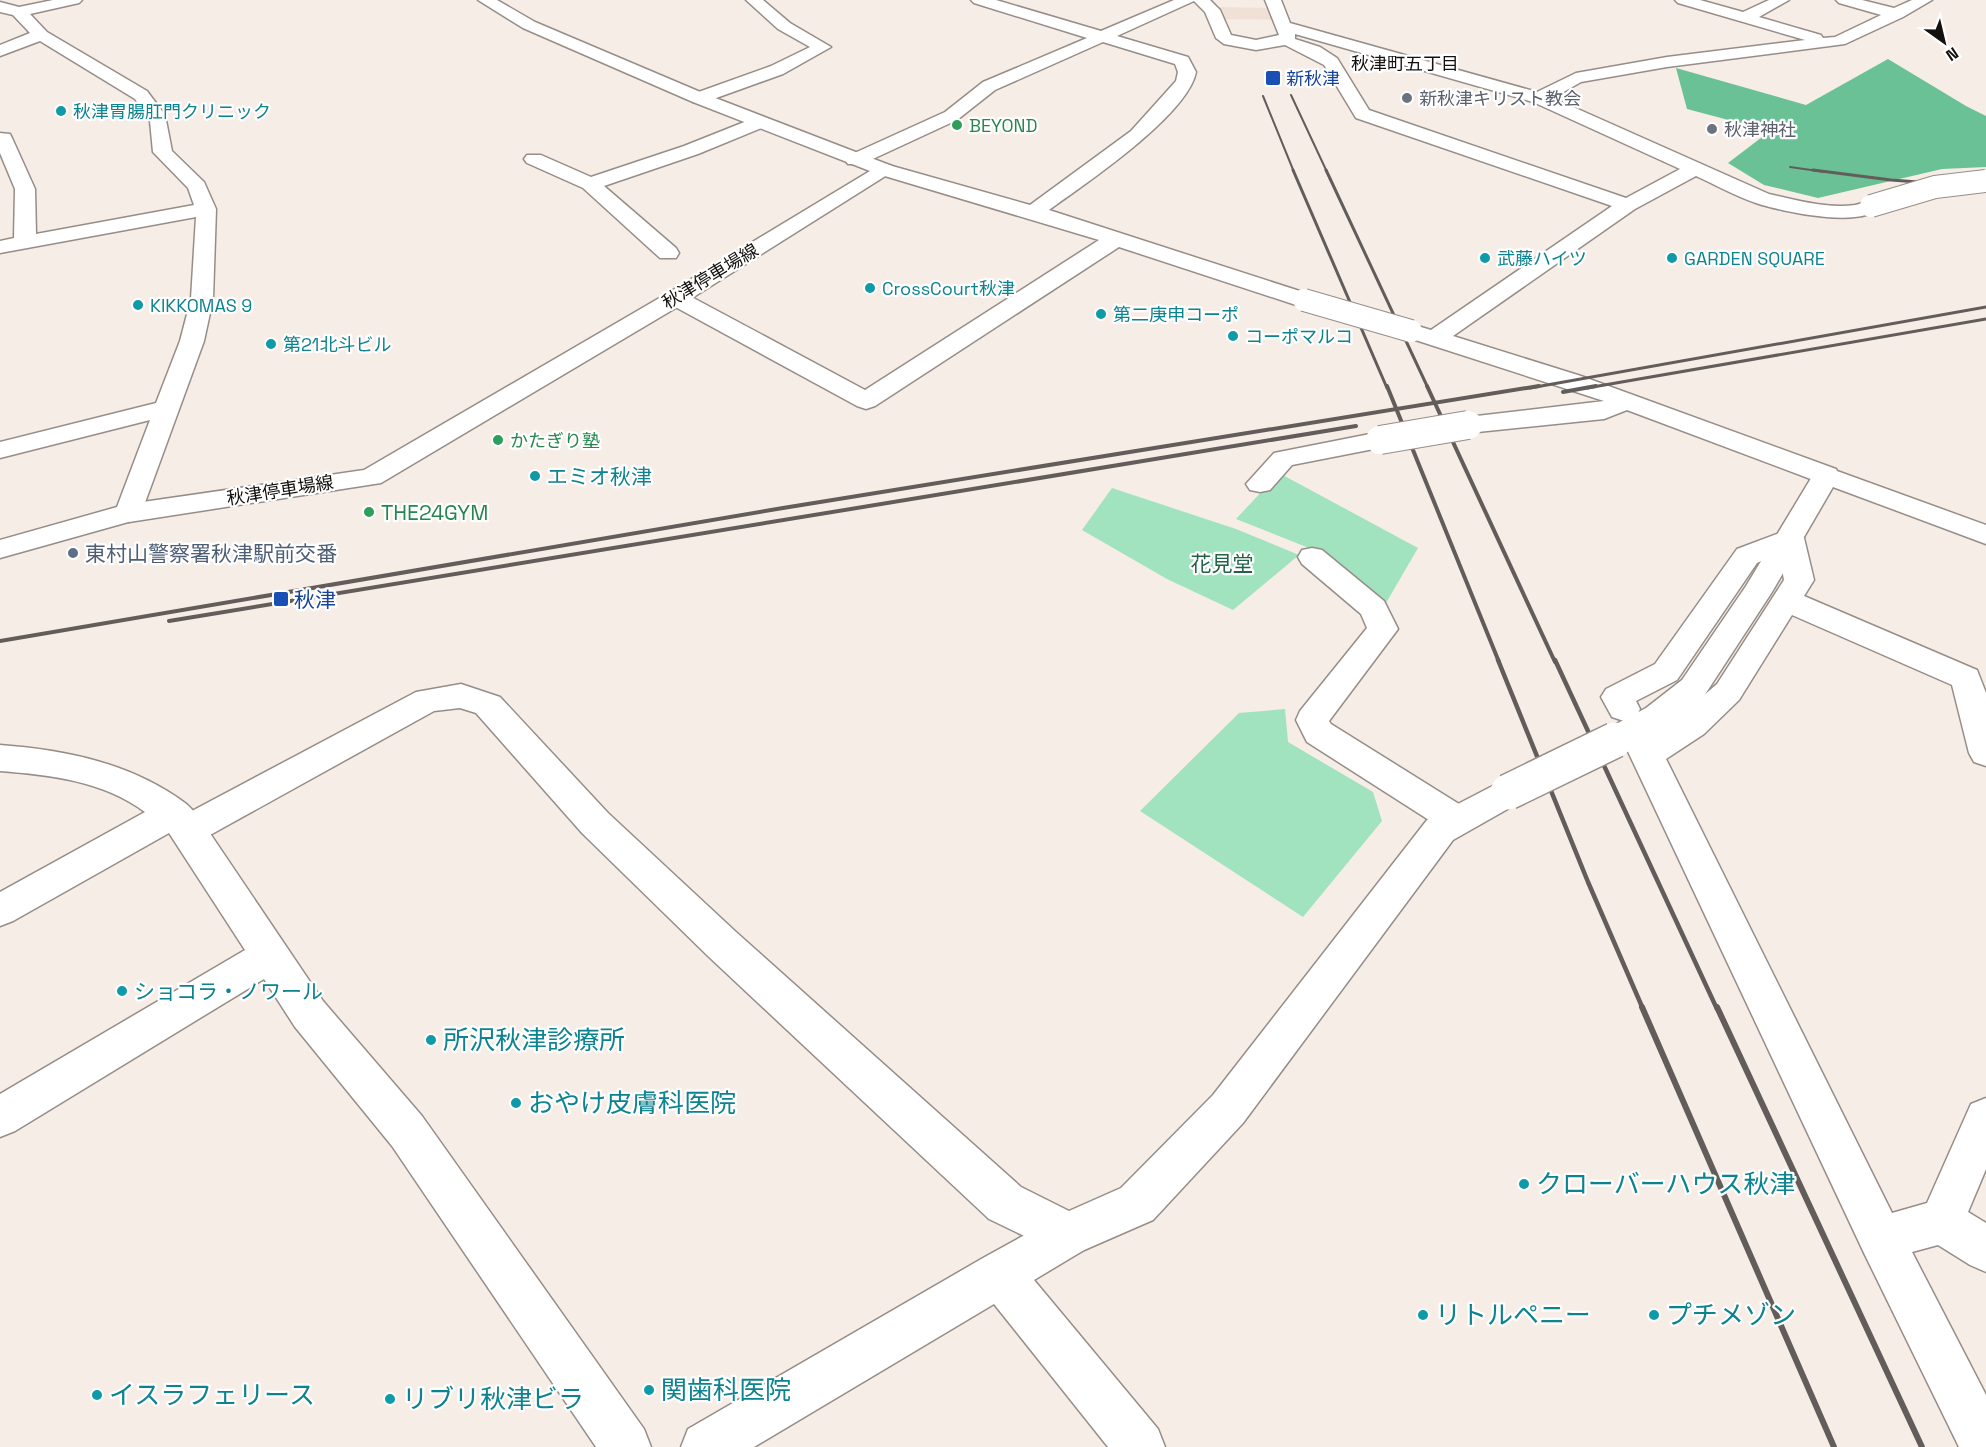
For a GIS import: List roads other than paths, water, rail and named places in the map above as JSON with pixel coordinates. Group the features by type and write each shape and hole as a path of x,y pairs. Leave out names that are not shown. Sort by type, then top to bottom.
{"street":[{"path":"9,10 74,0"},
{"path":"486,0 529,25 757,123 855,160 1033,212 1304,300 1423,334 1626,401 1986,535"},
{"path":"699,98 777,70 823,47 784,26 754,0"},
{"path":"980,0 1182,61 1187,72 1185,82 1138,135 1033,212"},
{"path":"855,160 951,116 989,86 1187,0"},
{"path":"1201,0 1212,10 1224,38 1228,41 1234,43 1284,33 1539,98 1762,198 1797,207 1857,211 1935,187 1986,181"},
{"path":"1273,0 1284,33 1331,62 1362,114 1628,205"},
{"path":"1683,0 1828,42"},
{"path":"1744,18 1781,0"},
{"path":"1844,0 1897,14"},
{"path":"1539,98 1576,78 1667,62 1839,41 1924,0"},
{"path":"9,10 41,35 141,95 153,107 160,118 163,152 197,186 206,209 208,235 202,299 192,341 165,409 129,513"},
{"path":"0,51 41,35"},
{"path":"590,184 691,150 757,123"},
{"path":"3,138 17,190 25,242"},
{"path":"534,159 590,184 668,253"},
{"path":"1423,334 1628,205 1696,168"},
{"name":"秋津停車場線","path":"0,549 129,513 371,477 675,298 885,170"},
{"path":"0,247 206,209"},
{"path":"675,298 866,401 1116,238"},
{"path":"1260,484 1283,459 1468,425 1604,411 1626,401"},
{"path":"0,450 165,409"},
{"path":"1826,476 1790,538 1748,556 1666,672 1617,697 1632,737 1986,1447"},
{"path":"706,1447 1068,1234 1137,1204 1228,1109 1440,830 1455,819 1508,792 1632,737 1692,725 1728,692 1788,601 1799,580 1790,538"},
{"path":"1312,557 1373,608 1383,628 1312,720 1319,733 1455,819"},
{"path":"1788,601 1966,678 1986,753"},
{"path":"0,909 427,700 461,696 488,705 595,823 730,952 1005,1203 1068,1234"},
{"path":"0,758 37,760 82,768 140,790 181,822 309,1014 407,1131 626,1447"},
{"path":"0,1118 270,955"},
{"path":"1942,1221 1986,1118"},
{"path":"1881,1239 1942,1221 1986,1249"},
{"path":"999,1274 1140,1447"}],"railway":[{"path":"1291,95 1327,172"},
{"path":"1263,96 1294,172"},
{"path":"1790,167 1825,172"},
{"path":"1293,170 1387,388"},
{"path":"1326,170 1428,388"},
{"path":"1813,170 1891,180 1986,187"},
{"path":"1530,388 1986,307"},
{"path":"1587,388 1986,319"},
{"path":"1387,386 1396,409"},
{"path":"1427,386 1435,403"},
{"path":"1435,403 1539,386"},
{"path":"1563,392 1596,386"},
{"path":"1396,409 1435,403"},
{"path":"1435,403 1555,662"},
{"path":"0,641 783,508 1396,409"},
{"path":"1396,409 1499,662"},
{"path":"169,621 1356,426"},
{"path":"1498,660 1588,882 1643,1009"},
{"path":"1555,660 1717,1009"},
{"path":"1642,1007 1834,1447"},
{"path":"1717,1007 1922,1447"}],"place":[{"name":"新秋津","path":"1273,78"},
{"name":"新秋津キリスト教会","path":"1407,98"},
{"name":"秋津胃腸肛門クリニック","path":"61,111"},
{"name":"BEYOND","path":"957,125"},
{"name":"秋津神社","path":"1712,129"},
{"name":"武藤ハイツ","path":"1485,258"},
{"name":"GARDEN SQUARE","path":"1672,258"},
{"name":"CrossCourt秋津","path":"870,288"},
{"name":"KIKKOMAS 9","path":"138,305"},
{"name":"第二庚申コーポ","path":"1101,314"},
{"name":"コーポマルコ","path":"1233,336"},
{"name":"第21北斗ビル","path":"271,344"},
{"name":"かたぎり塾","path":"498,440"},
{"name":"エミオ秋津","path":"535,476"},
{"name":"THE24GYM","path":"369,512"},
{"name":"東村山警察署秋津駅前交番","path":"73,553"},
{"name":"秋津","path":"281,599"},
{"name":"ショコラ・ノワール","path":"122,991"},
{"name":"所沢秋津診療所","path":"431,1040"},
{"name":"おやけ皮膚科医院","path":"516,1103"},
{"name":"クローバーハウス秋津","path":"1524,1184"},
{"name":"リトルペニー","path":"1423,1315"},
{"name":"プチメゾン","path":"1654,1315"},
{"name":"関歯科医院","path":"649,1390"},
{"name":"イスラフェリース","path":"97,1395"},
{"name":"リブリ秋津ビラ","path":"390,1399"}],"district":[{"name":"秋津町五丁目","path":"1405,63"}],"park label":[{"name":"花見堂","path":"1222,563"}]}
